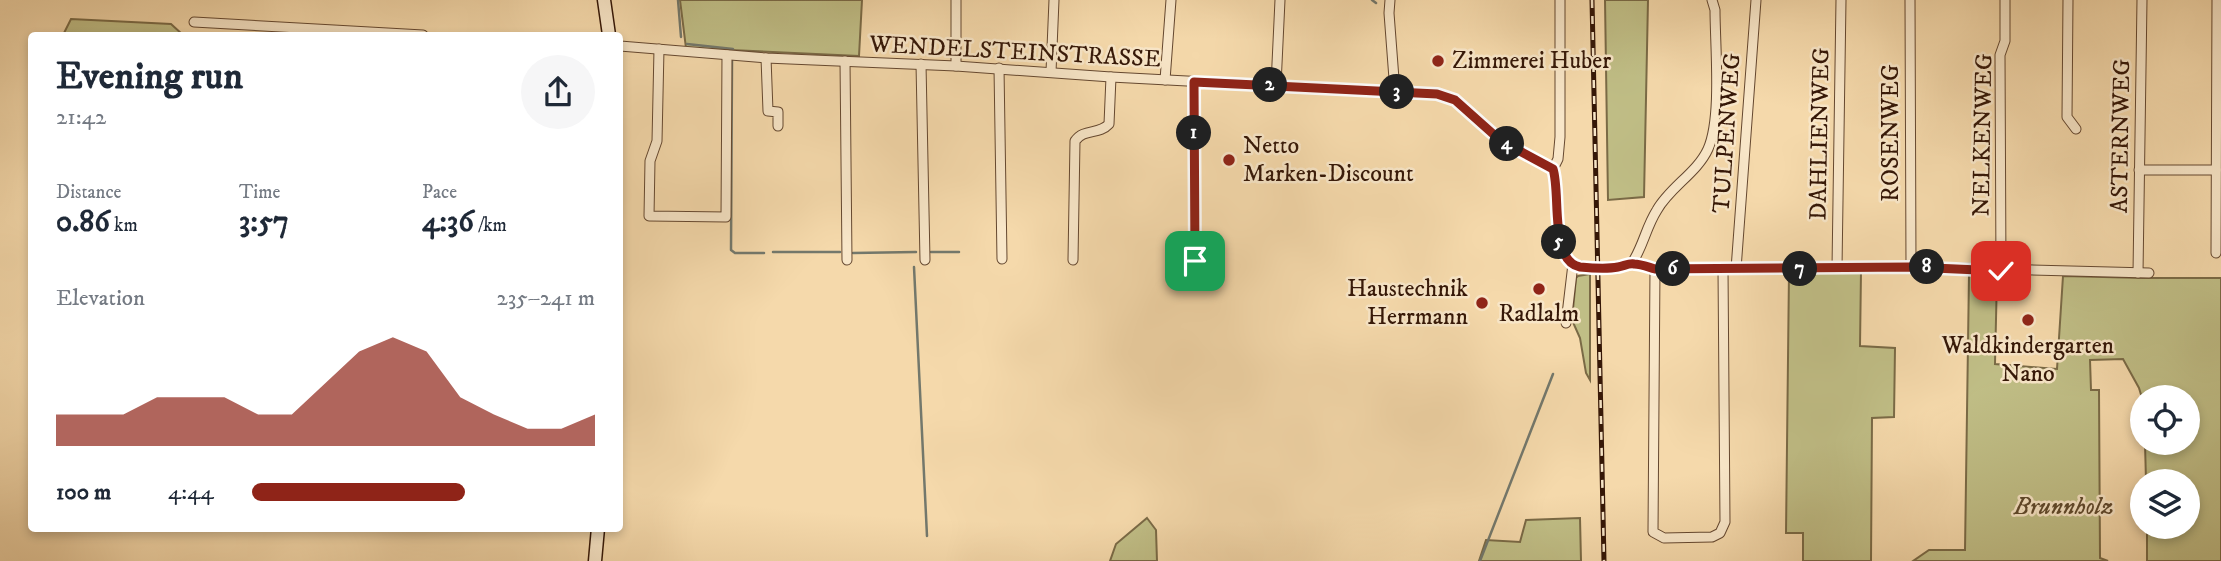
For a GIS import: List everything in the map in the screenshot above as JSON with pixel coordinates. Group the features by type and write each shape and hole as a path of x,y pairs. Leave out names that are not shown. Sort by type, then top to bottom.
{"street":[{"path":"604,0 609,32"},
{"path":"956,0 956,66"},
{"path":"1051,72 1054,0"},
{"path":"1165,80 1171,0"},
{"path":"1276,85 1280,0"},
{"path":"1390,0 1395,92"},
{"path":"1560,0 1560,136 1558,159 1553,169 1557,181 1559,244 1573,264 1580,267 1617,267 1632,263 1655,269 1911,267 2149,273"},
{"path":"1632,263 1640,252 1656,211 1708,150 1716,125 1715,10 1712,0"},
{"name":"TULPENWEG","path":"1735,269 1756,0"},
{"name":"DAHLIENWEG","path":"1837,268 1841,0"},
{"name":"ROSENWEG","path":"1910,0 1911,267"},
{"name":"NELKENWEG","path":"2001,271 2000,55 2005,41 2005,0"},
{"path":"2068,0 2067,117 2076,129"},
{"name":"ASTERNWEG","path":"2138,273 2142,0"},
{"path":"2216,253 2217,0"},
{"path":"194,22 370,32"},
{"name":"WENDELSTEINSTRASSE","path":"623,46 766,58 999,68 1194,82 1437,94 1455,100 1501,141 1553,169"},
{"path":"659,49 657,141 650,161 649,216 726,217 727,55"},
{"path":"766,58 768,111 778,112 778,126"},
{"path":"845,61 847,260"},
{"path":"921,64 925,260"},
{"path":"999,68 1002,259"},
{"path":"1073,260 1075,141 1079,135 1105,128 1109,124 1111,77"},
{"path":"1194,82 1195,261"},
{"path":"2139,170 2216,170"},
{"path":"1566,323 1573,264"},
{"path":"1655,269 1653,532 1664,538 1717,536 1725,523 1723,269"},
{"path":"595,561 598,532"}],"green space":[{"path":"680,0 862,0 859,56 686,48"},
{"path":"1605,0 1648,0 1644,197 1608,200"},
{"path":"71,19 171,24 180,32 64,32"},
{"path":"1861,271 1860,346 1895,348 1894,417 1872,418 1871,561 1803,561 1803,533 1786,533 1789,272"},
{"path":"1590,274 1590,380 1586,373 1580,338 1572,320 1576,278"},
{"name":"Brunnholz","path":"1969,275 1997,275 1995,364 2057,369 2063,276 2221,278 2221,561 2147,561 2147,539 2200,539 2200,469 2146,469 2145,455 2200,455 2200,385 2137,385 2123,359 2090,360 2091,390 2099,390 2100,558 2108,561 1913,561 1929,550 1965,550"},
{"path":"1147,518 1156,530 1157,561 1110,561 1116,544"},
{"path":"1580,518 1581,561 1479,561 1486,540 1520,542 1526,520"}],"waterway":[{"path":"678,0 681,37"},
{"path":"1372,0 1376,3"},
{"path":"687,44 733,49"},
{"path":"732,60 731,250 735,253 764,253"},
{"path":"773,252 840,252"},
{"path":"853,253 916,252"},
{"path":"931,252 959,252"},
{"path":"914,267 927,536"},
{"path":"1480,561 1553,374"}],"railway":[{"path":"1592,0 1604,561"}],"place":[{"name":"Zimmerei Huber","path":"1438,61"},
{"name":"Netto Marken-Discount","path":"1229,160"},
{"name":"Radlalm","path":"1539,289"},
{"name":"Haustechnik Herrmann","path":"1482,303"},
{"name":"Waldkindergarten Nano","path":"2028,320"}],"route":[{"path":"1195,261 1194,82 1437,94 1455,100 1501,141 1553,169 1557,181 1559,244 1565,256 1580,267 1611,268 1632,263 1655,269 1911,267 2001,271"}]}
